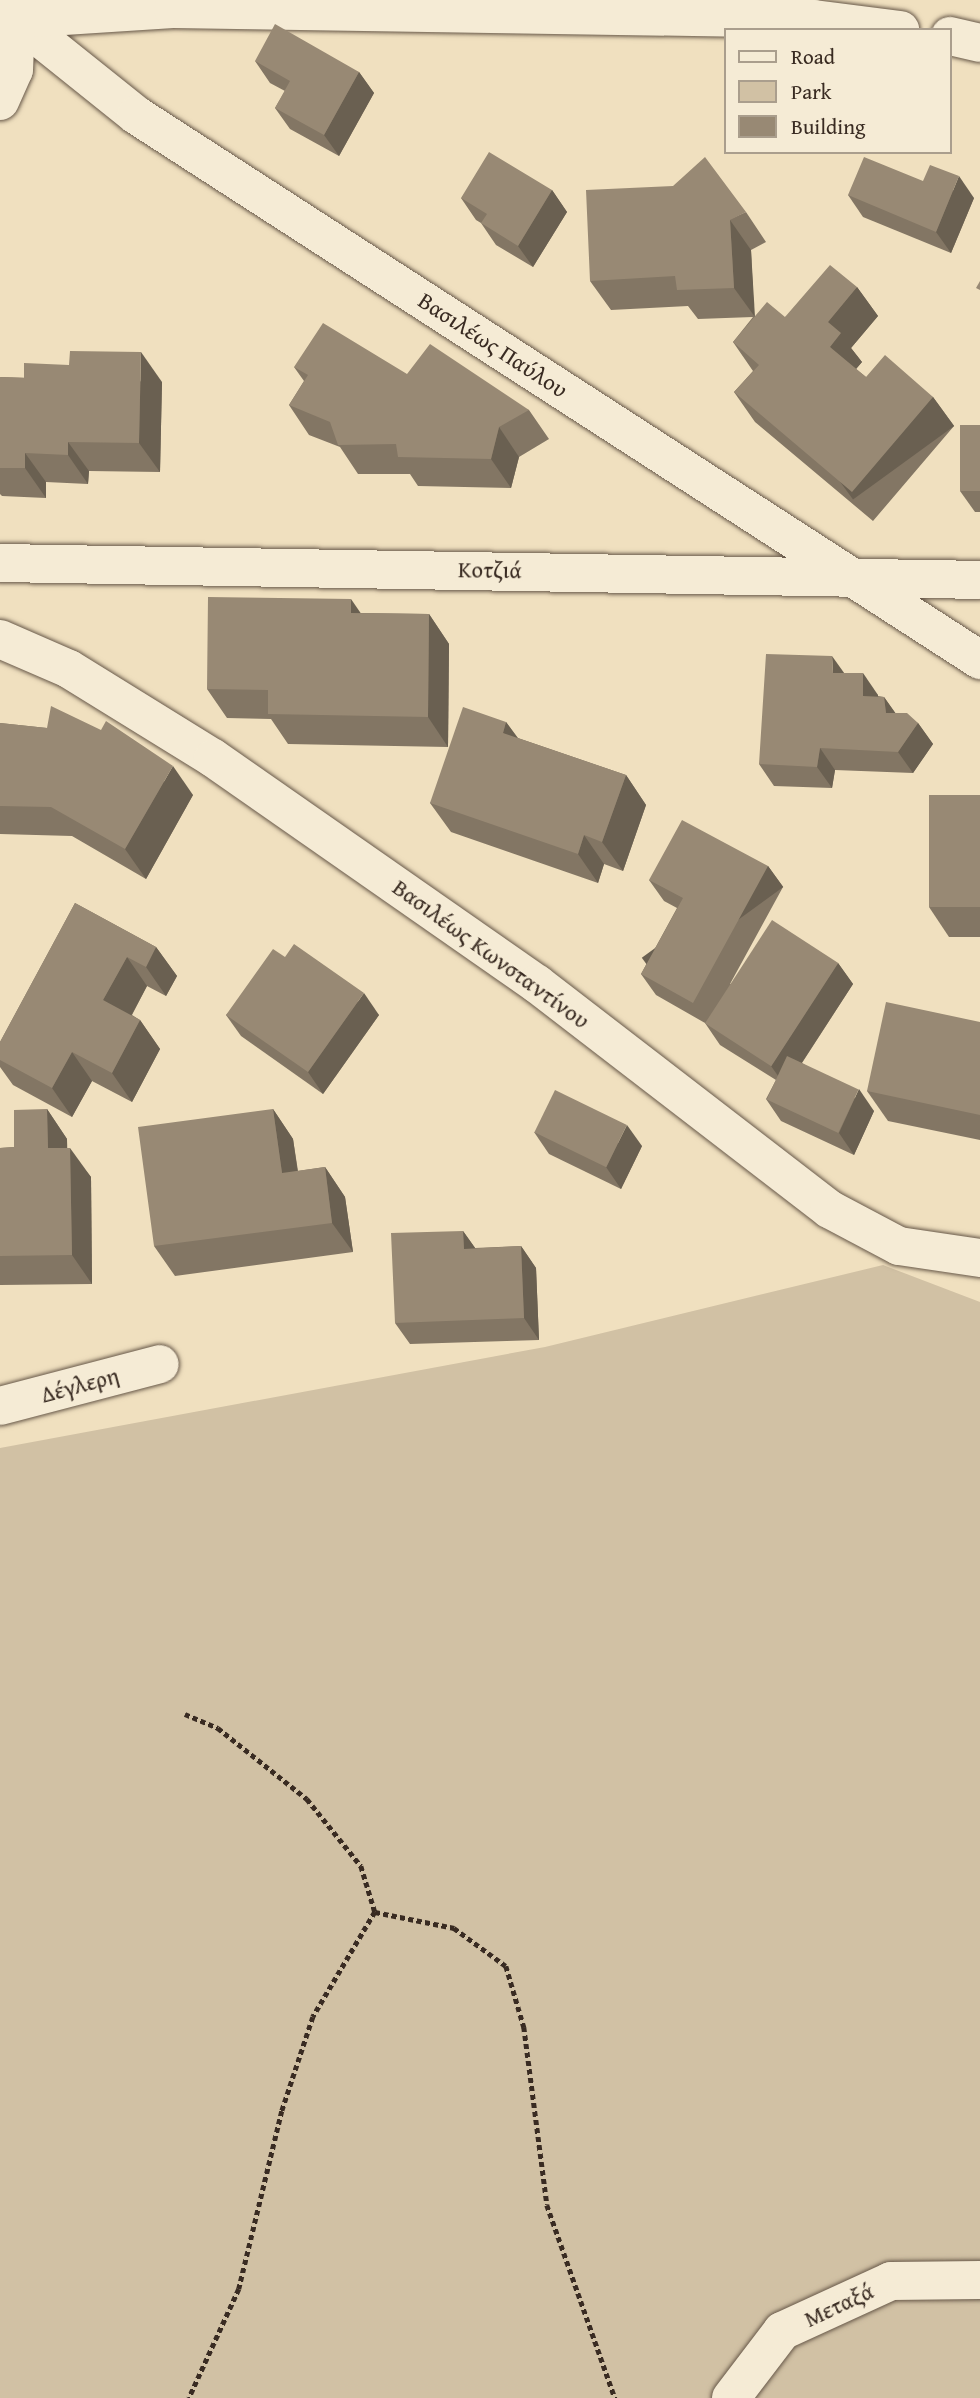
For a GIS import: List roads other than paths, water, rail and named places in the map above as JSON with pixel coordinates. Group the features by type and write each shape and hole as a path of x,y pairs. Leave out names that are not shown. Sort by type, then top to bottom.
{"street":[{"path":"0,101 14,70 11,13 173,9 814,19 884,28"},
{"name":"Βασιλέως Παύλου","path":"11,13 136,116 980,660"},
{"path":"952,36 980,43"},
{"name":"Κοτζιά","path":"0,563 980,580"},
{"name":"Βασιλέως Κωνσταντίνου","path":"0,639 69,669 213,758 537,984 830,1209 898,1246 980,1258"},
{"name":"Δέγλερη","path":"0,1406 160,1364"},
{"name":"Μεταξά","path":"731,2398 782,2331 891,2281 980,2280"}]}
